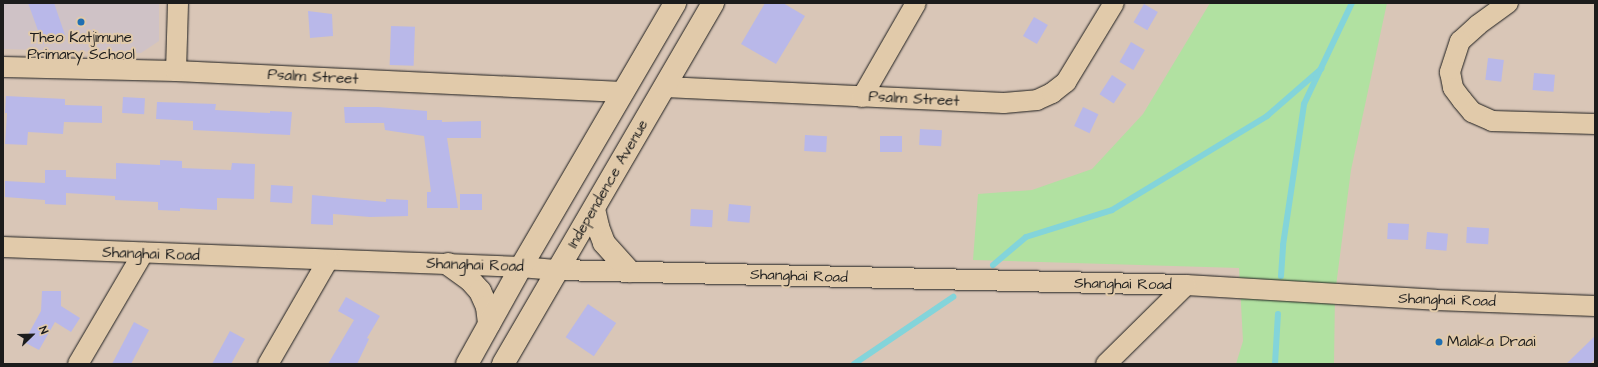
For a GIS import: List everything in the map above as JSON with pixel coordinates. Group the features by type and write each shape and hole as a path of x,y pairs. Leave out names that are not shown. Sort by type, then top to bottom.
{"main road":[{"path":"467,364 521,267 675,3"},
{"name":"Independence Avenue","path":"503,364 713,3"},
{"path":"594,209 598,227 604,243 629,272"},
{"path":"448,264 470,280 480,292 487,307 489,324"}],"street":[{"path":"176,71 178,3"},
{"path":"862,97 916,3"},
{"name":"Psalm Street","path":"665,87 1004,104 1037,100 1052,93 1066,82 1114,3"},
{"path":"1508,3 1478,25 1460,41 1450,72 1453,88 1472,112 1492,121 1595,124"},
{"name":"Psalm Street","path":"3,67 176,71 623,92"},
{"name":"Shanghai Road","path":"3,247 521,267 558,270 1186,285 1436,300 1595,306"},
{"path":"78,364 142,253"},
{"path":"268,364 328,260"},
{"path":"1106,364 1186,285"}],"shaded area":[{"name":"Theo Katjimune Primary School","path":"3,3 159,3 159,41 141,53 3,49"}],"green space":[{"path":"1210,3 1387,3 1351,170 1335,294 1334,364 1236,364 1243,341 1239,268 973,260 978,194 1032,190 1092,169 1143,114"}],"building":[{"path":"28,3 54,3 65,35 43,44"},
{"path":"765,3 783,3 805,16 776,64 741,44"},
{"path":"1144,4 1158,12 1147,30 1134,22"},
{"path":"308,11 332,14 333,36 310,38"},
{"path":"1034,17 1048,25 1037,44 1023,36"},
{"path":"391,26 415,27 414,66 390,65"},
{"path":"1131,42 1145,50 1133,70 1120,62"},
{"path":"1488,58 1504,60 1501,82 1485,80"},
{"path":"1534,73 1555,75 1553,92 1533,90"},
{"path":"1112,75 1126,84 1114,104 1099,94"},
{"path":"6,96 65,99 65,105 102,106 102,123 64,122 63,134 28,132 27,145 5,144 7,113 5,113"},
{"path":"123,97 145,98 144,114 122,113"},
{"path":"157,102 216,104 215,110 270,113 270,111 292,112 290,135 193,130 193,121 156,119"},
{"path":"344,107 378,107 427,111 427,120 442,120 442,122 481,121 481,138 447,138 458,208 427,208 427,192 431,192 424,136 385,130 384,123 345,123"},
{"path":"1083,107 1098,114 1090,133 1074,126"},
{"path":"920,129 942,130 941,146 919,145"},
{"path":"805,135 827,136 826,152 804,151"},
{"path":"880,136 902,136 902,152 880,152"},
{"path":"160,160 182,161 182,168 231,170 232,163 255,164 254,199 217,198 217,210 180,208 180,211 158,210 158,202 115,200 115,196 66,193 66,205 45,204 45,200 5,197 5,181 45,183 45,170 66,170 66,177 116,179 116,163 160,165"},
{"path":"271,185 293,186 292,203 270,202"},
{"path":"460,194 482,194 482,210 460,210"},
{"path":"312,195 386,202 386,199 408,200 408,216 370,217 333,214 333,225 311,224"},
{"path":"729,204 751,206 749,223 728,221"},
{"path":"691,209 713,210 712,227 690,226"},
{"path":"1388,223 1409,224 1408,240 1387,239"},
{"path":"1467,227 1489,228 1488,244 1466,243"},
{"path":"1427,232 1448,234 1446,251 1426,249"},
{"path":"42,291 61,291 61,306 80,318 71,332 55,322 39,350 24,342 41,311"},
{"path":"346,297 380,316 367,338 369,339 357,364 328,364 354,320 338,311"},
{"path":"588,304 616,323 594,356 566,337"},
{"path":"134,322 149,330 131,364 112,364"},
{"path":"230,331 245,339 231,364 212,364"},
{"path":"1595,336 1595,359 1590,364 1566,364"}],"waterway":[{"path":"1281,276 1283,245 1304,104 1352,3"},
{"path":"993,265 1026,237 1112,210 1267,116 1321,69"},
{"path":"854,364 953,297"},
{"path":"1275,364 1278,314"}],"place":[{"name":"Theo Katjimune Primary School","path":"81,22"},
{"name":"Malaka Draai","path":"1439,342"}]}
